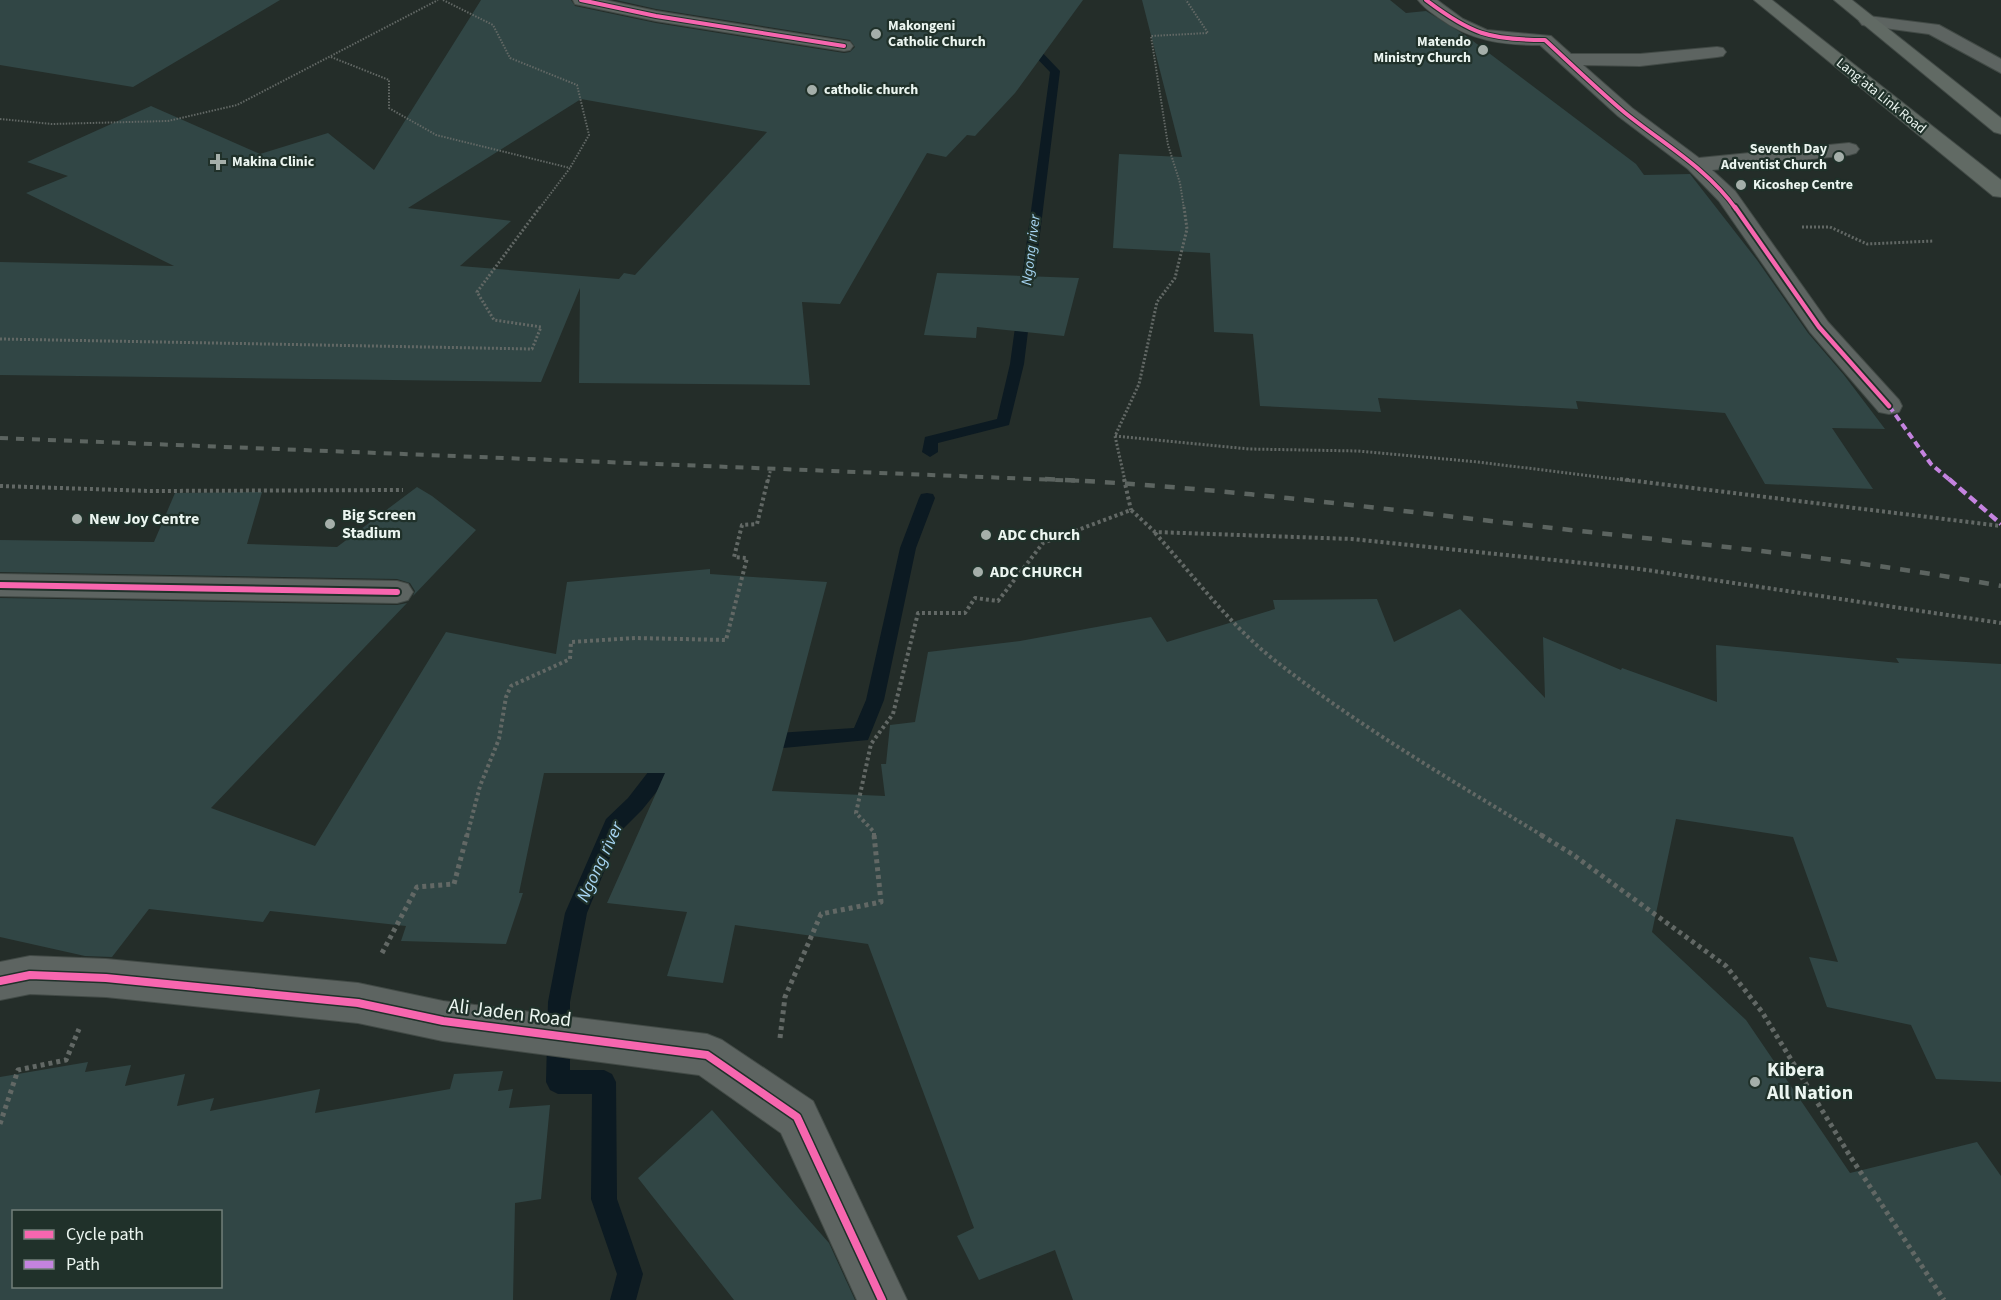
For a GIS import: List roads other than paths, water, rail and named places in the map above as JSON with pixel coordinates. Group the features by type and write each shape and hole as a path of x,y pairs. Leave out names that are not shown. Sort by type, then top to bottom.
{"main road":[{"name":"Lang'ata Link Road","path":"1762,0 2001,191"},
{"path":"1842,0 2001,128"}],"street":[{"path":"581,0 656,16 844,46"},
{"path":"1426,0 1472,33 1489,39 1545,40 1625,112 1695,165 1727,196 1830,342 1889,406"},
{"path":"1868,21 1933,29 2001,67"},
{"path":"1566,59 1640,60 1717,52"},
{"path":"1695,165 1849,149"},
{"path":"0,585 397,592"},
{"name":"Ali Jaden Road","path":"0,981 30,975 106,978 358,1003 443,1021 707,1054 797,1117 882,1300"}],"waterway":[{"name":"Ngong river","path":"930,452 930,440 1004,422 1017,364 1055,71 1031,47 1030,0"},
{"name":"Ngong river","path":"762,742 861,735 875,700 908,548 927,498"},
{"name":"Ngong river","path":"623,1300 630,1274 604,1199 604,1082 558,1082 559,1002 576,913 613,825 635,804 666,764 677,754"}],"railway":[{"path":"0,438 1083,481"},
{"path":"1045,479 1166,487 1346,504 1824,559 2001,586"}],"place":[{"name":"Makongeni Catholic Church","path":"876,34"},
{"name":"Matendo Ministry Church","path":"1483,50"},
{"name":"catholic church","path":"812,90"},
{"name":"Seventh Day Adventist Church","path":"1839,157"},
{"name":"Makina Clinic","path":"218,162"},
{"name":"Kicoshep Centre","path":"1741,185"},
{"name":"New Joy Centre","path":"77,519"},
{"name":"Big Screen Stadium","path":"330,524"},
{"name":"ADC Church","path":"986,535"},
{"name":"ADC CHURCH","path":"978,572"},
{"name":"Kibera All Nation","path":"1755,1082"}]}
